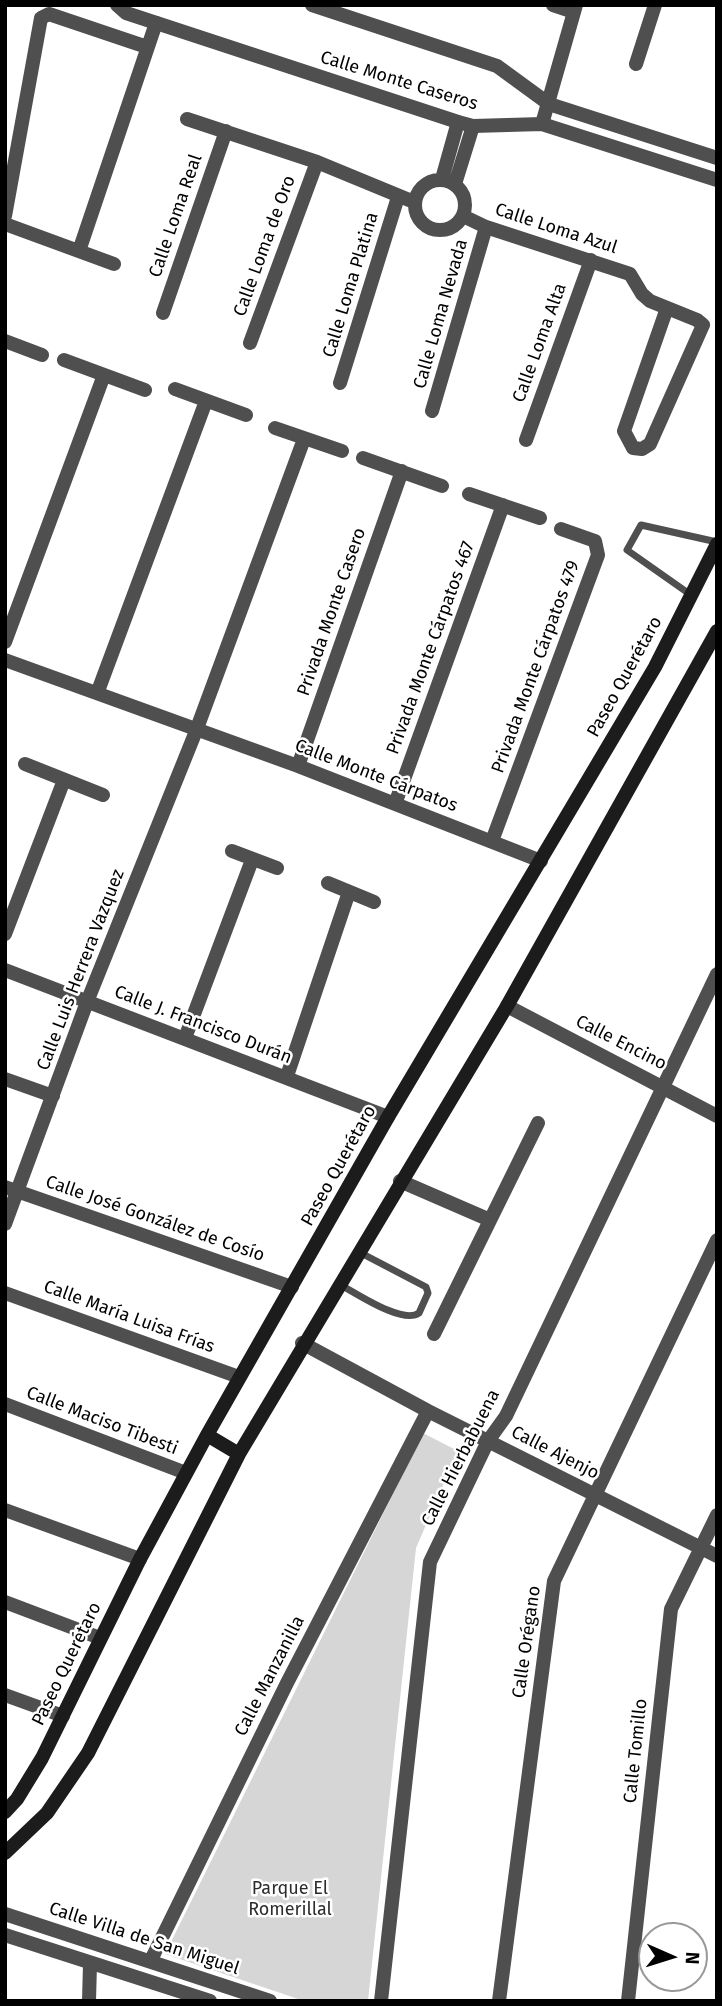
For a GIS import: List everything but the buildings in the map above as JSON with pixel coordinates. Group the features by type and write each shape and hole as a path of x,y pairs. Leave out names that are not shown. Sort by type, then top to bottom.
{"main road":[{"name":"Paseo Querétaro","path":"5,1812 11,1797 63,1716 140,1559 206,1435 388,1117 655,667 717,543"},
{"path":"5,1853 47,1813 88,1753 239,1454 302,1343 507,1006 717,631"},
{"path":"206,1435 239,1454"}],"street":[{"name":"Calle Monte Caseros","path":"117,5 126,13 466,124 542,124 717,180"},
{"path":"312,5 497,65 548,104 717,158"},
{"path":"542,124 575,9 553,5"},
{"path":"636,64 655,5"},
{"path":"5,216 41,18 49,13 147,47"},
{"path":"79,251 156,23"},
{"path":"187,119 317,162 414,202"},
{"path":"448,181 466,124"},
{"name":"Calle Loma Real","path":"163,313 226,131"},
{"name":"Calle Loma de Oro","path":"250,342 317,162"},
{"path":"429,181 448,181 463,193 466,204 463,216 453,227 440,231 426,227 417,216 414,202 419,190 429,181"},
{"name":"Calle Loma Platina","path":"340,383 398,197"},
{"name":"Calle Loma Azul","path":"463,216 486,227 630,274 642,294 667,308 698,320 703,325 650,444 642,449 634,448 624,430 667,308"},
{"path":"5,224 114,264"},
{"name":"Calle Loma Nevada","path":"432,411 486,227"},
{"name":"Calle Loma Alta","path":"526,440 591,260"},
{"path":"5,341 42,355"},
{"path":"64,359 145,390"},
{"path":"5,642 104,375"},
{"path":"175,389 246,415"},
{"path":"98,691 206,401"},
{"path":"275,428 342,451"},
{"path":"196,731 304,439"},
{"path":"363,458 442,486"},
{"name":"Privada Monte Casero","path":"298,766 402,471"},
{"path":"469,494 540,517"},
{"name":"Privada Monte Cárpatos 467","path":"395,804 503,505"},
{"name":"Privada Monte Cárpatos 479","path":"492,841 598,555 595,541 561,529"},
{"name":"Calle Monte Cárpatos","path":"5,660 98,691 196,731 298,766 541,861"},
{"name":"Calle Luis Herrera Vazquez","path":"5,1224 11,1189 53,1096 87,1002 196,731"},
{"path":"25,764 103,795"},
{"path":"5,934 64,780"},
{"path":"232,851 277,868"},
{"path":"185,1038 252,860"},
{"path":"328,883 374,902"},
{"path":"287,1076 349,892"},
{"name":"Calle J. Francisco Durán","path":"5,970 388,1117"},
{"name":"Calle Hierbabuena","path":"381,2001 430,1563 488,1441 506,1416 717,974"},
{"name":"Calle Encino","path":"507,1006 717,1116"},
{"path":"5,1079 53,1096"},
{"path":"435,1334 538,1123"},
{"path":"400,1181 490,1220"},
{"name":"Calle José González de Cosío","path":"11,1189 292,1287"},
{"name":"Calle Orégano","path":"499,2001 554,1581 717,1240"},
{"name":"Calle María Luisa Frías","path":"5,1293 239,1377"},
{"name":"Calle Ajenjo","path":"302,1343 428,1411 717,1556"},
{"name":"Calle Maciso Tibesti","path":"5,1404 186,1473"},
{"name":"Calle Manzanilla","path":"151,1960 287,1683 428,1411"},
{"path":"5,1510 140,1559"},
{"name":"Calle Tomillo","path":"628,2001 671,1609 717,1515"},
{"path":"5,1602 100,1638"},
{"path":"5,1695 63,1716"},
{"name":"Calle Villa de San Miguel","path":"5,1914 270,2001"},
{"path":"5,1935 191,1998 210,2001"},
{"path":"89,2001 90,1964"}],"lane":[{"path":"691,595 626,550 640,525 717,543"},
{"path":"338,1283 407,1318 419,1313 428,1293 426,1287 358,1251"}],"green space":[{"name":"Parque El Romerillal","path":"423,1433 458,1451 416,1548 368,2001 304,2001 165,1954"}]}
